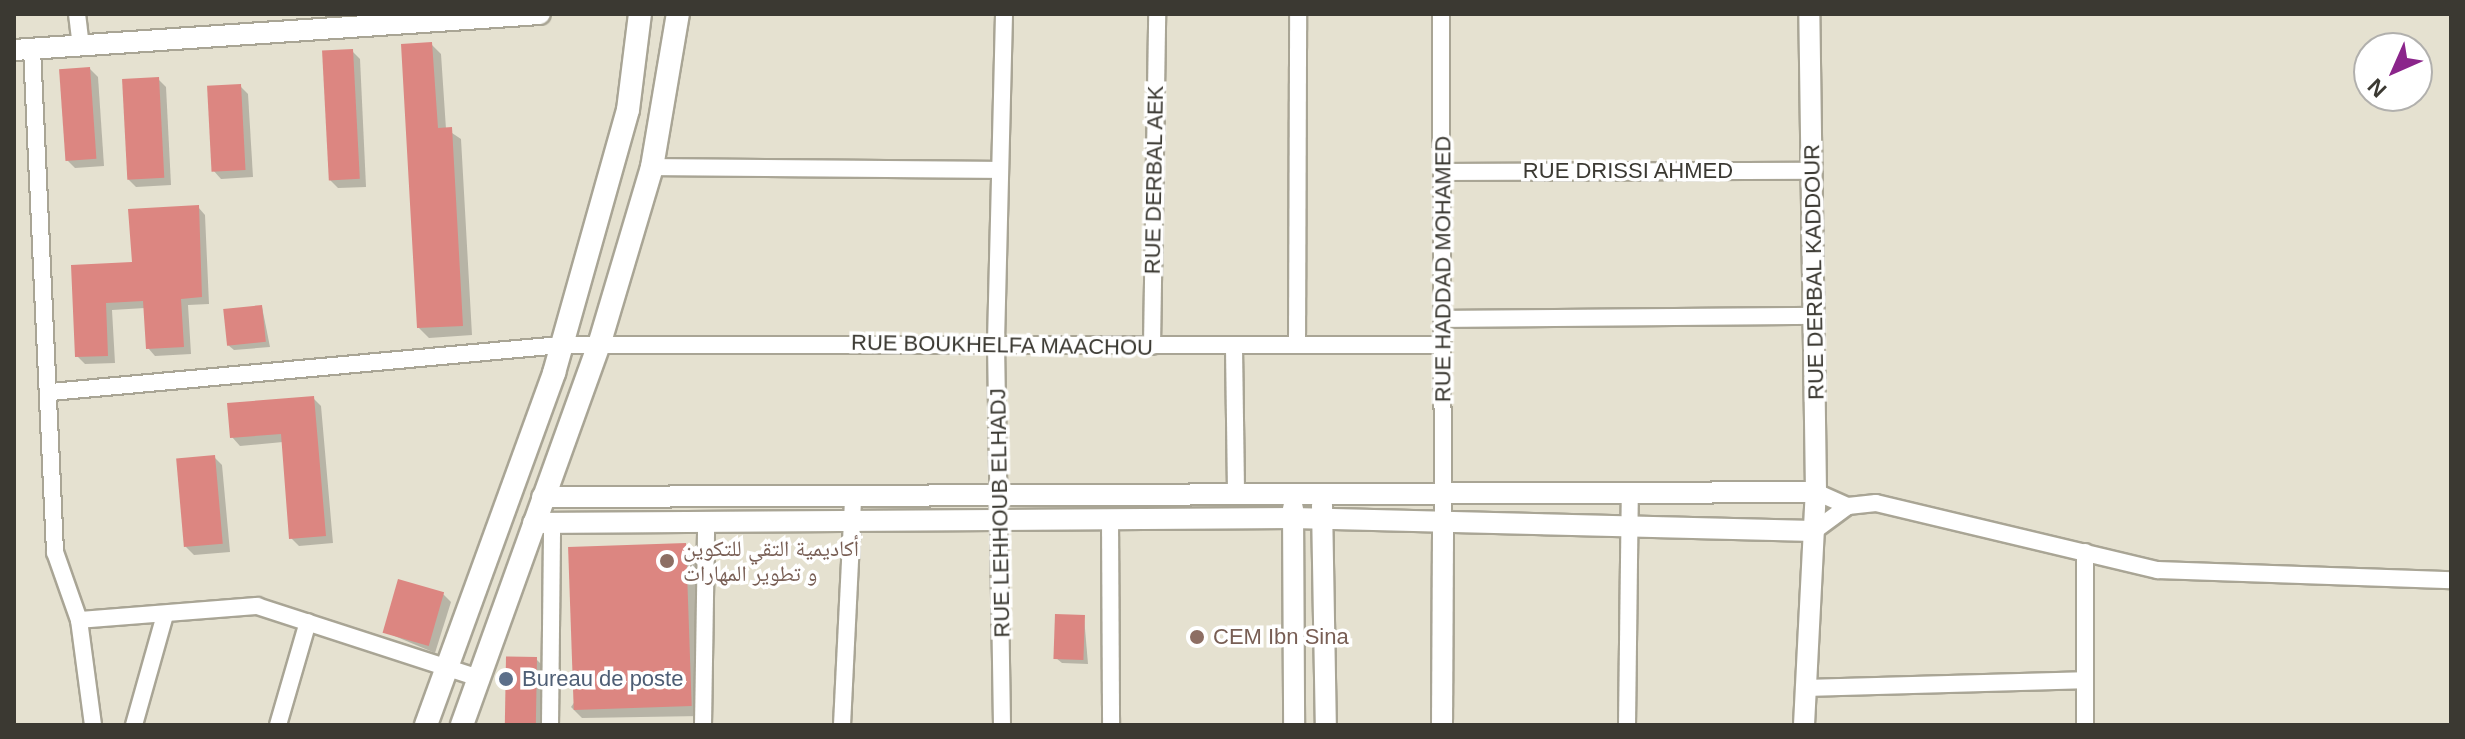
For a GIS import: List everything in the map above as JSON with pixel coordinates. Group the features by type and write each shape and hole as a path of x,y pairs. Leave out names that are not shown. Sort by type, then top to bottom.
{"main road":[{"path":"426,725 561,345 628,110 640,14"},
{"path":"462,725 478,678 542,523 542,497 599,345 652,167 678,14"}],"street":[{"path":"77,14 81,47"},
{"path":"93,725 79,620 55,552 51,392 23,49 540,14"},
{"name":"RUE LEHHOUB ELHADJ","path":"1002,725 1003,522 996,342 1004,14"},
{"name":"RUE DERBAL AEK","path":"1152,346 1157,14"},
{"path":"1297,345 1298,14"},
{"name":"RUE HADDAD MOHAMED","path":"1441,14 1443,524"},
{"name":"RUE DERBAL KADDOUR","path":"1804,725 1816,492 1816,316 1809,14"},
{"path":"652,167 1000,170"},
{"name":"RUE DRISSI AHMED","path":"1443,172 1813,171"},
{"path":"1443,319 1816,316"},
{"name":"RUE BOUKHELFA MAACHOU","path":"51,392 561,345 996,342 1234,348 1443,345"},
{"path":"1234,348 1236,491"},
{"path":"542,497 853,498 1236,491 1816,492 1848,506 1876,503 1956,517 2158,570 2451,580"},
{"path":"1293,492 1294,725"},
{"path":"1322,492 1326,725"},
{"path":"1627,725 1630,493"},
{"path":"842,725 853,498"},
{"path":"550,725 542,523 852,527 1110,518 1322,518 1443,524 1814,531 1848,506"},
{"path":"1110,518 1111,725"},
{"path":"703,725 706,524"},
{"path":"1442,725 1443,524"},
{"path":"2085,552 2085,725"},
{"path":"79,620 165,615 239,605 308,622 478,678"},
{"path":"134,725 165,615"},
{"path":"278,725 308,622"},
{"path":"1804,688 2084,680"}],"building":[{"path":"432,42 438,128 452,127 463,326 417,328 401,44"},
{"path":"353,49 360,179 329,180 322,51"},
{"path":"90,67 96,159 65,161 59,69"},
{"path":"159,77 164,178 127,180 122,79"},
{"path":"241,84 246,170 212,172 207,86"},
{"path":"199,205 202,297 181,299 184,347 146,349 143,301 106,303 108,356 75,357 71,265 132,262 128,209"},
{"path":"262,305 266,342 227,346 223,309"},
{"path":"314,396 326,536 289,539 281,434 230,438 227,403"},
{"path":"215,455 223,544 184,547 176,458"},
{"path":"686,543 692,706 574,710 568,547"},
{"path":"398,579 444,592 429,646 383,633"},
{"path":"1055,614 1085,615 1083,660 1053,659"},
{"path":"506,656 537,657 536,725 505,724"}],"place":[{"name":"أكاديمية التقي للتكوين و تطوير المهارات","path":"667,561"},
{"name":"CEM Ibn Sina","path":"1197,637"},
{"name":"Bureau de poste","path":"506,679"}]}
